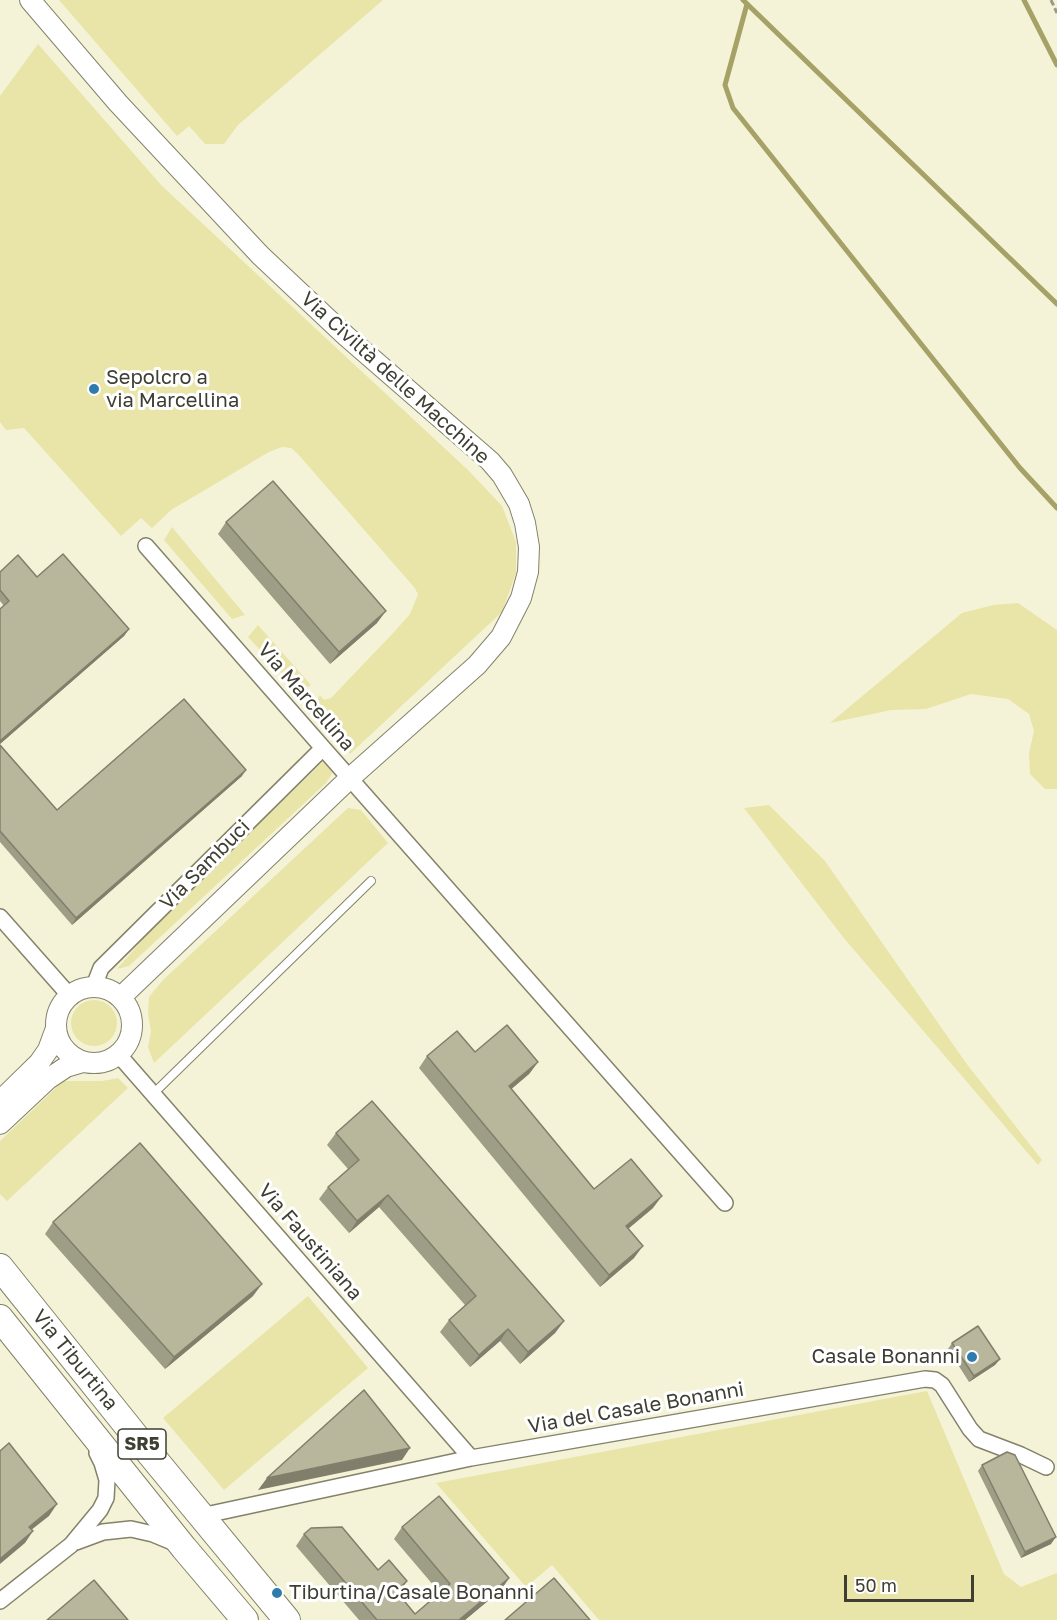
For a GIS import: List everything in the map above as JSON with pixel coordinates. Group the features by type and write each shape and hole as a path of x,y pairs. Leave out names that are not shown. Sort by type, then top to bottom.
{"main road":[{"name":"Via Tiburtina","path":"0,1267 287,1620"},
{"name":"Via Tiburtina","path":"0,1318 184,1548 245,1620"}],"street":[{"name":"Via Civiltà delle Macchine","path":"30,0 118,104 242,236 340,330 490,461 519,504 528,534 528,572 521,598 501,636 466,675 350,778"},
{"name":"Via Marcellina","path":"146,546 725,1203"},
{"name":"Via Sambuci","path":"94,986 100,968 323,748"},
{"name":"Via Sambuci","path":"121,997 350,778"},
{"path":"0,917 69,995"},
{"path":"0,1124 48,1079 66,1067 83,1062 105,1061 124,1048 132,1028 132,1016 121,997 111,990 94,986 78,989 62,1002 57,1011 56,1031 59,1042 65,1050 83,1062"},
{"path":"0,1101 39,1063 48,1050 56,1031"},
{"name":"Via Faustiniana","path":"118,1054 471,1458"},
{"name":"Via del Casale Bonanni","path":"201,1516 471,1458 925,1379 935,1380 942,1385 970,1430 979,1439 1046,1467"},
{"path":"0,1601 71,1545 100,1510 106,1497 107,1480 102,1462 63,1397"},
{"path":"71,1545 103,1532 131,1529 153,1534 184,1548"}],"lane":[{"path":"153,1094 371,881"}],"path":[{"path":"1051,0 1057,13"}],"shaded area":[{"path":"59,0 383,0 238,125 224,144 205,144 189,126 177,136"},
{"path":"38,44 162,186 468,470 502,506 516,542 516,573 502,612 350,754 313,708 320,695 324,700 331,698 395,631 410,614 418,594 297,453 291,448 282,447 269,452 171,510 152,528 141,518 121,536 24,428 6,430 0,422 0,96"},
{"path":"172,527 245,615 232,619 164,540"},
{"path":"1018,603 1057,630 1057,789 1045,789 1030,774 1029,753 1034,731 1029,714 1008,699 971,694 926,709 891,710 830,723 962,613 993,605"},
{"path":"258,625 311,685 299,692 248,637"},
{"path":"325,760 333,772 326,783 129,966 117,969 165,914"},
{"path":"769,805 825,861 966,1063 1042,1160 1038,1165 843,937 744,808"},
{"path":"348,808 361,810 388,843 154,1063 148,1047 151,1032 148,1014 149,997 163,980"},
{"path":"94,1000 110,1007 117,1023 110,1039 94,1046 78,1039 71,1023 78,1007"},
{"path":"118,1078 128,1088 7,1201 0,1194 0,1141 63,1081 102,1081"},
{"path":"308,1296 368,1368 224,1490 163,1418"},
{"path":"927,1391 1004,1574 1021,1587 1057,1573 1057,1620 599,1620 552,1565 526,1587 436,1483"}],"building":[{"path":"273,481 386,611 339,652 226,522"},
{"path":"63,554 129,629 0,741 0,609 9,601 0,590 0,572 18,555 37,577"},
{"path":"184,699 246,770 76,918 0,831 0,745 57,810"},
{"path":"507,1025 538,1062 509,1086 594,1189 631,1159 662,1196 626,1226 643,1246 609,1275 427,1056 457,1031 475,1052"},
{"path":"372,1101 564,1321 528,1352 508,1329 479,1355 449,1320 476,1296 388,1195 357,1221 328,1187 359,1160 336,1133"},
{"path":"140,1143 262,1284 174,1357 53,1222"},
{"name":"Casale Bonanni","path":"978,1326 1000,1359 974,1376 952,1343"},
{"path":"364,1390 410,1448 267,1478"},
{"path":"9,1443 57,1504 29,1527 33,1531 0,1559 0,1451"},
{"path":"1007,1452 1015,1455 1056,1537 1025,1552 982,1465"},
{"path":"439,1496 509,1578 459,1620 377,1620 304,1534 311,1528 342,1527 378,1570 389,1560 407,1581 396,1591 415,1614 450,1584 402,1527"},
{"path":"554,1578 590,1620 505,1620"},
{"path":"94,1580 128,1620 47,1620"}],"waterway":[{"path":"743,0 1057,304"},
{"path":"1024,0 1057,65"},
{"path":"747,4 725,85 733,108 1020,468 1057,508"}],"place":[{"name":"Sepolcro a via Marcellina","path":"94,389"},
{"name":"Casale Bonanni","path":"972,1357"},
{"name":"Tiburtina/Casale Bonanni","path":"277,1593"}]}
